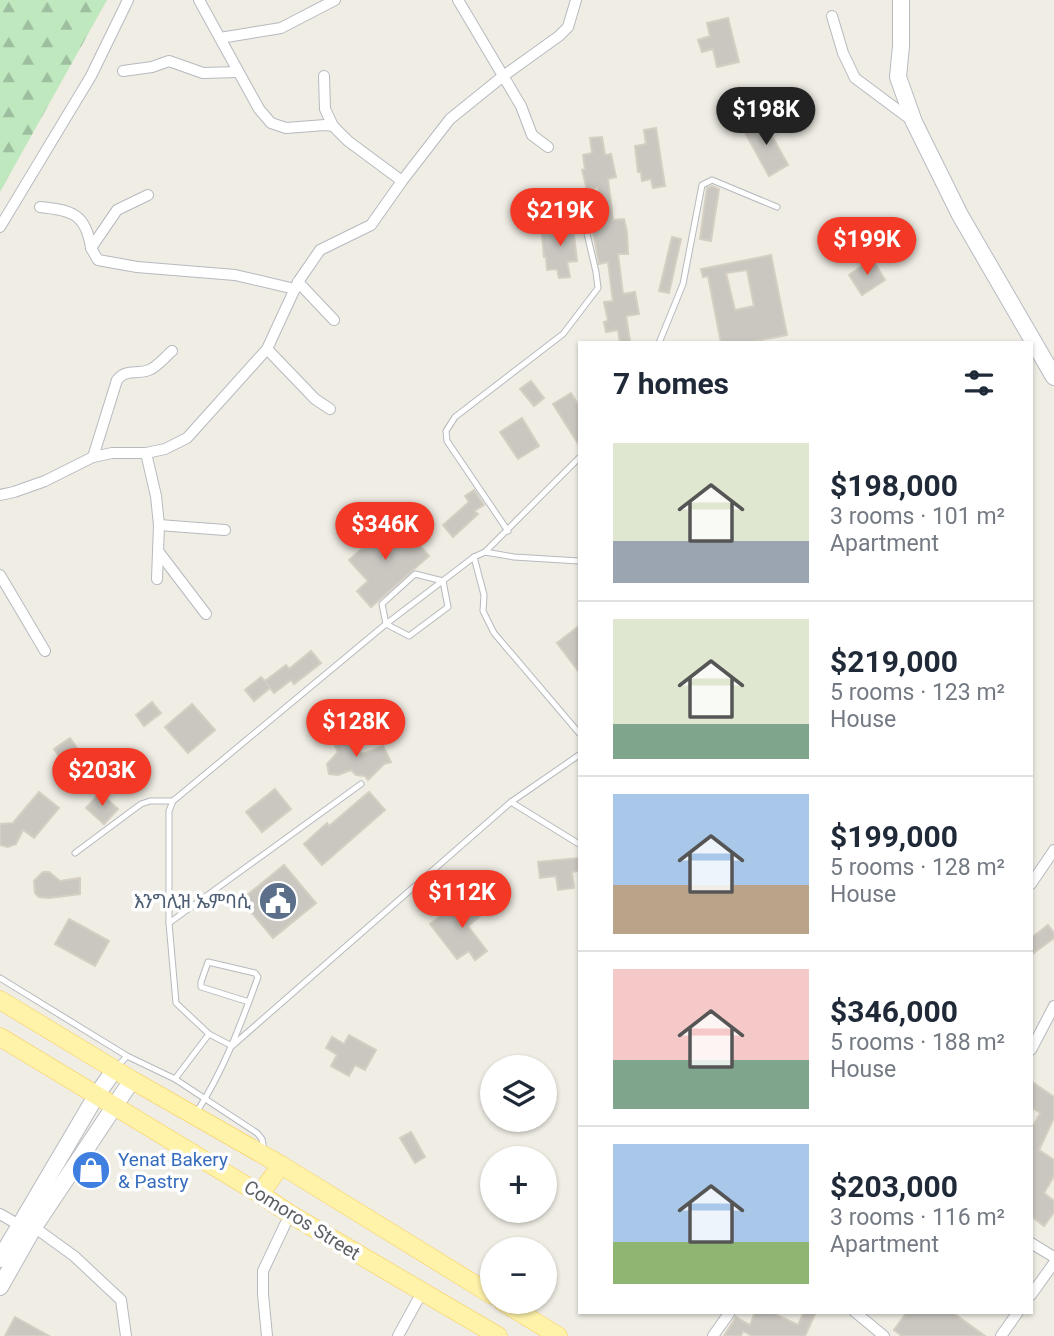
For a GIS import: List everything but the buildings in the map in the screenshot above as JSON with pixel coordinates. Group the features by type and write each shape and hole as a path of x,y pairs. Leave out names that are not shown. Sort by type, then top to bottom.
{"main road":[{"path":"901,0 898,77 914,122 960,215 1054,377"},
{"name":"Comoros Street","path":"0,1000 121,1063 132,1080 282,1165 480,1288"},
{"name":"Comoros Street","path":"0,1037 290,1214 498,1336"},
{"path":"0,1287 27,1226 96,1096 121,1063"},
{"path":"0,1259 27,1226 132,1080"},
{"path":"260,1194 282,1165"},
{"path":"522,1314 558,1336"}],"street":[{"path":"0,227 91,76 128,0"},
{"path":"199,0 259,109 271,122 286,128 334,126"},
{"path":"220,38 281,28 335,0"},
{"path":"458,0 521,106 532,135 548,147"},
{"path":"0,495 46,481 93,457 112,453 146,453 165,449 187,438 267,349 297,285 320,250 372,225 450,119 502,77 559,37 568,27 576,0"},
{"path":"832,16 843,53 855,78 914,122"},
{"path":"123,71 152,67 169,61 204,73 238,72"},
{"path":"324,76 325,109 334,126 348,141 402,181"},
{"path":"91,248 117,210 148,195"},
{"path":"40,207 66,210 80,217 89,233 91,248 98,260 105,263 235,275 297,285 334,320"},
{"path":"267,349 315,399 330,409"},
{"path":"93,457 117,380 130,371 150,370 172,351"},
{"path":"146,453 156,496 159,525 157,579"},
{"path":"159,525 225,530"},
{"path":"158,551 206,614"},
{"path":"0,575 46,651"},
{"path":"1033,881 1054,850"},
{"path":"1033,1046 1054,1006"},
{"path":"0,1214 27,1226 74,1256 121,1300 126,1336"},
{"path":"267,1336 263,1270 290,1214"},
{"path":"1033,1244 1054,1256"},
{"path":"1033,1291 1054,1263"},
{"path":"1045,1275 1054,1284"},
{"path":"398,1336 422,1292"},
{"path":"713,1336 729,1314"},
{"path":"857,1314 884,1336"},
{"path":"1001,1336 1017,1314"}],"lane":[{"path":"660,341 683,284 702,185 712,180 776,206"},
{"path":"508,531 447,441 446,431 455,417 564,334 598,288 581,208"},
{"path":"232,1046 209,1034 176,1003 169,923 169,811 173,801 386,624 474,557 485,552 578,459"},
{"path":"485,552 578,562"},
{"path":"474,557 484,595 483,611 494,633 578,732"},
{"path":"386,624 382,604 415,574 443,581"},
{"path":"386,624 409,636 448,607 443,581"},
{"path":"232,1046 512,802 578,756"},
{"path":"169,923 360,784"},
{"path":"75,853 141,804 150,801 173,801"},
{"path":"512,802 578,843"},
{"path":"194,1115 232,1046 249,1002 258,977 208,962 201,987 249,1002"},
{"path":"0,978 121,1063 175,1079 257,1133 262,1139 265,1156"},
{"path":"175,1079 209,1034"}],"green space":[{"path":"0,0 107,0 0,192"}],"place":[{"name":"እንግሊዝ ኤምባሲ","path":"278,901"},
{"name":"Yenat Bakery & Pastry","path":"91,1170"}]}
